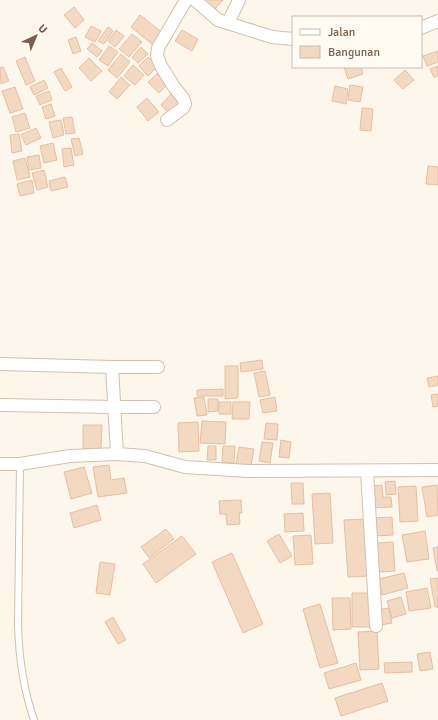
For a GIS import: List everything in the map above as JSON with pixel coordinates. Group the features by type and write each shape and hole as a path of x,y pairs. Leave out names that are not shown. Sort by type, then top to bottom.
{"street":[{"path":"167,120 183,108 185,104 183,98 174,88 161,66 157,56 158,48 186,0"},
{"path":"195,0 218,20 272,38 292,39"},
{"path":"228,24 240,0"},
{"path":"422,28 438,22"},
{"path":"0,364 112,367 158,366"},
{"path":"112,367 117,454"},
{"path":"0,406 154,407"},
{"path":"0,464 20,464 70,456 117,454 145,456 185,467 203,469 248,471 438,470"},
{"path":"366,471 376,626"}],"lane":[{"path":"20,464 19,648 22,675 34,720"}],"building":[{"path":"204,0 223,0 215,9"},
{"path":"74,7 84,20 75,28 64,15"},
{"path":"140,15 163,33 153,45 131,27"},
{"path":"91,26 101,31 95,42 85,37"},
{"path":"108,27 113,31 104,44 98,41"},
{"path":"116,30 124,36 115,47 108,41"},
{"path":"182,30 198,39 192,51 175,41"},
{"path":"132,34 142,42 129,57 119,49"},
{"path":"76,37 81,51 73,54 68,40"},
{"path":"92,43 102,51 97,57 87,49"},
{"path":"109,46 118,52 108,66 99,60"},
{"path":"141,47 148,54 138,63 132,57"},
{"path":"438,51 438,62 427,66 423,56"},
{"path":"121,54 130,62 117,78 108,70"},
{"path":"25,57 35,81 26,85 16,61"},
{"path":"148,57 158,66 148,76 139,66"},
{"path":"89,58 102,71 91,81 79,68"},
{"path":"133,65 144,75 135,85 124,76"},
{"path":"438,66 438,76 434,77 430,69"},
{"path":"3,67 9,81 1,84 0,68"},
{"path":"61,68 72,87 65,91 54,72"},
{"path":"344,68 361,68 363,74 348,79"},
{"path":"405,70 414,80 403,89 394,80"},
{"path":"157,74 168,84 159,93 148,82"},
{"path":"121,77 130,85 117,99 109,92"},
{"path":"44,80 48,88 34,95 30,87"},
{"path":"350,85 363,87 360,102 348,100"},
{"path":"335,86 348,89 346,104 332,101"},
{"path":"15,87 23,109 10,113 2,91"},
{"path":"49,91 52,100 40,105 36,96"},
{"path":"171,94 180,102 169,113 161,105"},
{"path":"147,98 159,112 148,121 137,107"},
{"path":"51,104 55,116 46,119 42,107"},
{"path":"362,108 373,109 371,131 360,130"},
{"path":"25,113 30,128 16,132 12,117"},
{"path":"72,117 75,133 66,134 63,118"},
{"path":"61,120 64,135 53,138 49,122"},
{"path":"36,128 41,138 26,145 21,135"},
{"path":"19,134 22,151 12,153 10,135"},
{"path":"79,138 83,154 75,156 71,139"},
{"path":"53,143 57,160 44,163 40,146"},
{"path":"71,148 74,165 64,167 62,149"},
{"path":"39,155 41,168 29,170 27,157"},
{"path":"25,158 30,177 17,180 13,161"},
{"path":"428,166 438,167 438,185 426,184"},
{"path":"44,170 48,187 37,190 32,173"},
{"path":"65,177 68,187 51,191 49,181"},
{"path":"32,180 34,193 20,196 17,184"},
{"path":"262,360 263,369 241,372 240,363"},
{"path":"225,366 238,366 238,398 225,399"},
{"path":"265,371 270,395 259,397 254,373"},
{"path":"438,376 438,385 429,387 427,378"},
{"path":"223,389 223,396 197,396 197,390"},
{"path":"438,394 438,406 433,407 431,395"},
{"path":"204,397 207,415 197,416 194,398"},
{"path":"275,397 277,411 263,413 260,400"},
{"path":"208,399 218,399 218,411 208,412"},
{"path":"219,402 231,402 231,414 219,414"},
{"path":"233,402 250,402 249,419 232,419"},
{"path":"202,421 226,422 225,444 200,443"},
{"path":"198,422 199,451 179,452 178,423"},
{"path":"266,423 278,424 277,440 264,439"},
{"path":"83,425 102,425 101,449 83,449"},
{"path":"281,440 291,442 289,458 279,457"},
{"path":"262,442 273,443 270,463 259,461"},
{"path":"208,446 216,446 216,460 207,460"},
{"path":"223,446 235,446 234,463 222,463"},
{"path":"239,447 254,449 251,466 236,464"},
{"path":"109,465 111,480 124,478 127,493 98,497 93,467"},
{"path":"84,467 92,493 71,499 64,472"},
{"path":"395,481 396,494 386,495 385,482"},
{"path":"291,483 303,483 304,504 292,504"},
{"path":"382,485 383,497 391,497 392,507 371,508 369,486"},
{"path":"437,485 438,515 427,517 422,487"},
{"path":"416,486 418,521 400,522 398,487"},
{"path":"330,493 333,543 315,544 312,494"},
{"path":"241,500 242,513 239,513 240,524 227,525 226,514 220,514 219,501"},
{"path":"97,505 101,520 74,528 70,513"},
{"path":"303,513 304,531 285,532 284,514"},
{"path":"392,517 393,535 374,536 372,518"},
{"path":"365,519 369,576 348,577 344,520"},
{"path":"166,529 174,539 149,558 141,547"},
{"path":"425,531 429,559 407,562 402,535"},
{"path":"279,534 292,556 280,563 267,541"},
{"path":"311,535 313,564 295,565 293,536"},
{"path":"182,536 196,554 156,583 143,564"},
{"path":"393,542 395,571 378,572 376,543"},
{"path":"438,547 438,571 437,571 433,548"},
{"path":"232,553 263,624 243,633 212,562"},
{"path":"100,562 115,564 110,595 96,593"},
{"path":"404,573 408,588 382,595 379,579"},
{"path":"438,578 438,607 435,607 430,579"},
{"path":"427,588 431,608 409,611 406,592"},
{"path":"352,593 372,593 373,627 352,627"},
{"path":"401,597 406,614 392,618 387,601"},
{"path":"332,598 350,598 351,629 333,630"},
{"path":"320,604 338,663 320,668 303,609"},
{"path":"389,608 392,623 381,625 377,610"},
{"path":"113,617 126,640 118,644 105,622"},
{"path":"377,631 379,669 360,670 358,632"},
{"path":"430,652 433,669 420,671 417,654"},
{"path":"412,662 412,672 385,673 384,663"},
{"path":"356,663 361,680 329,689 324,673"},
{"path":"382,683 388,701 341,716 335,698"}]}
